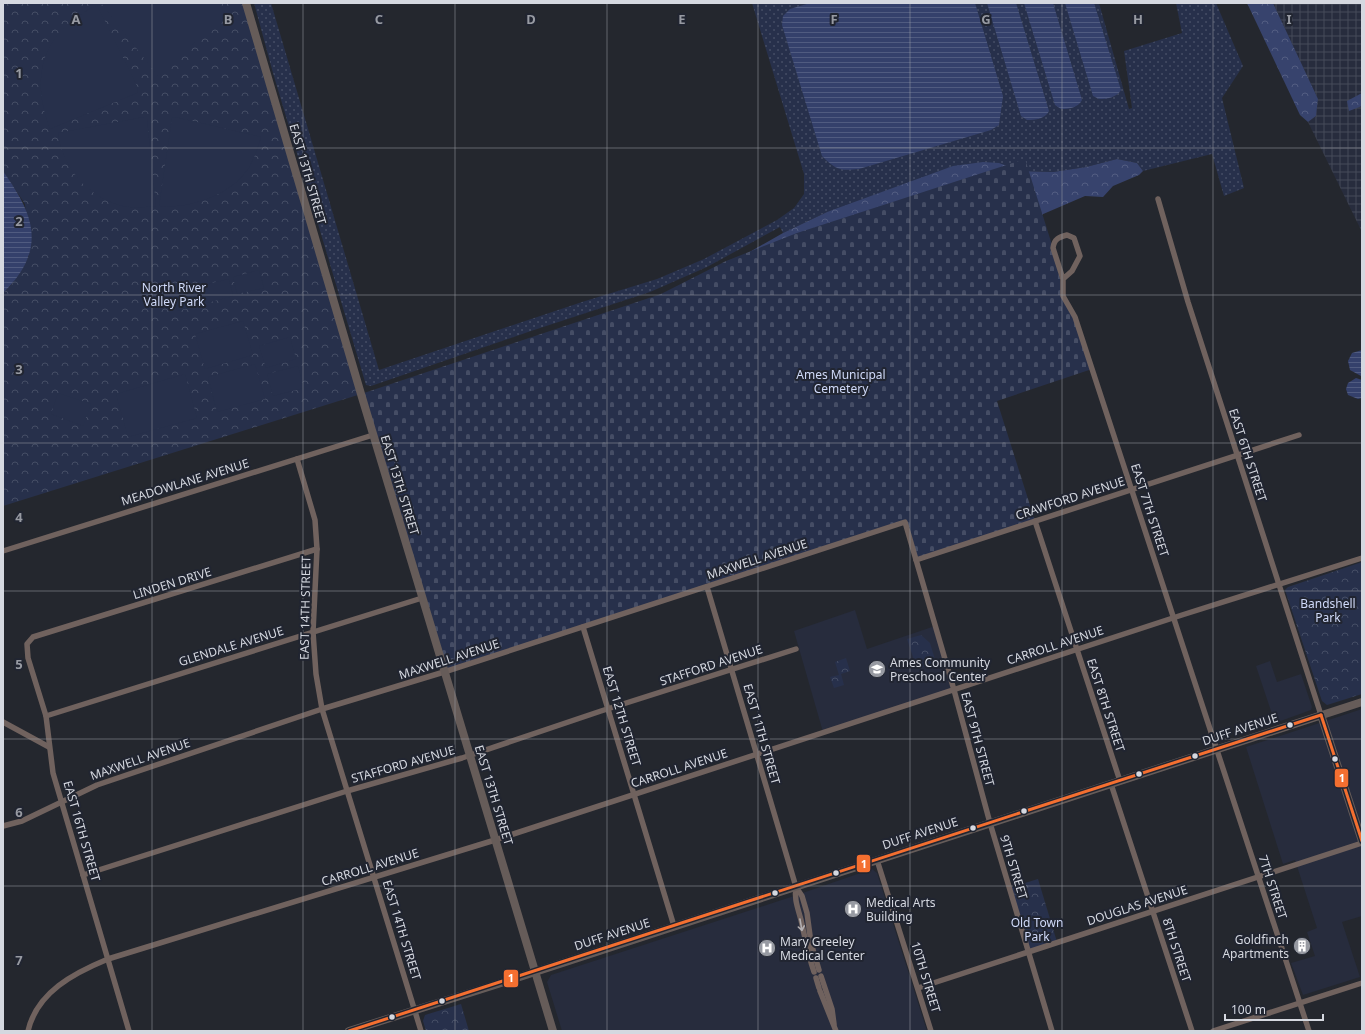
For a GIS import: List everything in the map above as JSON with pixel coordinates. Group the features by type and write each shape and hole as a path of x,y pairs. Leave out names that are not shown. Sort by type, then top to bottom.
{"main road":[{"name":"EAST 13TH STREET","path":"246,3 444,672 554,1031"},
{"name":"DUFF AVENUE","path":"349,1031 415,1011 1362,702"},
{"path":"1321,715 1362,842"}],"street":[{"name":"EAST 6TH STREET","path":"1158,199 1187,300 1278,586 1321,715"},
{"name":"EAST 7TH STREET","path":"1064,279 1072,271 1080,256 1074,238 1067,235 1056,239 1053,248 1064,279 1063,296 1075,317 1216,749"},
{"name":"MEADOWLANE AVENUE","path":"3,551 373,435"},
{"name":"CRAWFORD AVENUE","path":"916,560 1299,435"},
{"name":"EAST 14TH STREET","path":"297,459 315,520 317,549 313,632 316,674 322,709 421,1031"},
{"name":"EAST 9TH STREET","path":"905,522 954,690 990,823"},
{"name":"MAXWELL AVENUE","path":"3,826 22,821 97,785 322,709 444,672 905,522"},
{"name":"EAST 8TH STREET","path":"1035,522 1120,781"},
{"name":"LINDEN DRIVE","path":"33,637 317,549"},
{"name":"CARROLL AVENUE","path":"28,1031 31,1018 44,1000 61,983 82,969 108,959 495,840 1077,649 1362,558"},
{"name":"EAST 11TH STREET","path":"707,587 796,887 794,898 801,919 805,945 818,974"},
{"name":"GLENDALE AVENUE","path":"46,716 422,598"},
{"name":"EAST 12TH STREET","path":"583,627 674,926"},
{"name":"EAST 16TH STREET","path":"33,637 27,644 27,651 46,716 53,773 129,1031"},
{"name":"STAFFORD AVENUE","path":"83,875 347,791 470,755 796,649"},
{"path":"3,722 49,747"},
{"name":"7TH STREET","path":"1216,749 1309,1031"},
{"name":"8TH STREET","path":"1111,784 1192,1031"},
{"name":"9TH STREET","path":"990,823 1052,1031"},
{"name":"DOUGLAS AVENUE","path":"918,988 1362,842"},
{"name":"10TH STREET","path":"877,860 931,1031"},
{"path":"818,974 820,990 836,1031"},
{"path":"818,974 832,1009 834,1024"},
{"path":"1213,1031 1362,983"}],"shaded area":[{"path":"810,3 975,3 1003,96 999,125 991,130 859,169 847,170 835,167 822,156 782,25 783,16 790,9"},
{"path":"987,3 1016,3 1049,111 1045,116 1027,120 1021,116"},
{"path":"1024,3 1053,3 1082,100 1078,105 1061,109 1055,105"},
{"path":"1065,3 1094,3 1121,90 1114,96 1099,99 1093,96"},
{"path":"1273,3 1362,3 1362,232 1308,122 1316,116 1318,99"},
{"path":"3,171 23,203 29,218 32,233 31,247 26,262 17,277 3,293"},
{"path":"1362,350 1361,376 1350,370 1348,361 1352,353"},
{"path":"1356,378 1362,380 1362,398 1358,399 1348,395 1346,389 1348,383"},
{"name":"Ames Community Preschool Center","path":"855,610 867,649 935,626 955,690 823,732 794,631"},
{"path":"1270,661 1277,682 1301,674 1312,707 1311,710 1275,723 1256,666"},
{"path":"1362,709 1362,916 1342,922 1360,977 1303,995 1291,963 1315,956 1307,932 1317,928 1295,860 1283,864 1246,747"},
{"name":"Mary Greeley Medical Center","path":"872,869 877,873 927,1031 562,1031 547,982 551,975"}],"green space":[{"name":"North River Valley Park","path":"3,3 246,3 361,394 3,506 3,293 12,284 29,256 25,204 3,171"},
{"path":"101,3 220,3 225,11 162,76 158,76"},
{"path":"254,3 271,3 379,370 582,302 657,279 704,259 777,220 794,208 804,194 804,174 752,3 1099,3 1129,109 1132,108 1124,51 1182,33 1176,3 1216,3 1243,66 1222,98 1244,188 1224,196 1212,154 1143,171 1137,163 1117,159 1086,167 1053,172 1021,171 827,212 783,233 780,227 707,267 650,292 371,386 366,385 273,73"},
{"path":"1247,3 1273,3 1318,99 1316,116 1308,122 1300,115"},
{"path":"97,5 138,88 137,93 50,129 44,109 41,90 41,73 45,56 53,42 64,28 79,16"},
{"path":"1362,93 1362,106 1349,111 1347,101"},
{"path":"144,117 147,119 156,206 128,207 107,201 97,195 78,178 65,157 60,145 58,133"},
{"path":"175,117 261,137 250,166 233,185 210,198 197,202 184,205 159,206 172,118"},
{"name":"Ames Municipal Cemetery","path":"1025,159 1053,248 1062,287 1092,369 997,401 1035,521 916,560 905,523 444,672 361,394 661,294 726,261 797,233"},
{"path":"1117,159 1137,163 1143,171 1139,175 1113,186 1103,197 1085,196 1034,218 704,278 783,233 827,212 953,166 983,162 999,163 1021,171 1053,172 1086,167"},
{"path":"259,270 264,288 237,294 233,277"},
{"path":"229,279 233,296 207,303 203,285"},
{"path":"198,286 203,304 177,311 172,293"},
{"path":"243,321 253,355 205,369 195,334"},
{"path":"290,337 296,359 266,368 259,346"},
{"path":"255,364 265,399 217,412 208,377"},
{"path":"298,366 304,388 273,396 267,374"},
{"path":"185,374 197,418 128,437 116,394"},
{"path":"58,393 91,404 83,426 51,414"},
{"name":"Bandshell Park","path":"1362,562 1362,694 1327,705 1322,701 1285,590 1288,587"},
{"path":"921,635 930,643 936,663 917,669 907,639"},
{"path":"846,658 850,671 841,674 844,685 834,688 830,677 839,675 835,662"},
{"name":"Old Town Park","path":"1038,879 1057,942 1028,952 1009,888"},
{"path":"461,1004 469,1031 426,1031 423,1021 425,1015"}],"transit line":[{"name":"1","path":"1321,715 1362,841"},
{"name":"1","path":"349,1031 1321,715"}],"place":[{"name":"Ames Community Preschool Center","path":"877,669"},
{"name":"Medical Arts Building","path":"853,909"},
{"name":"Goldfinch Apartments","path":"1302,946"},
{"name":"Mary Greeley Medical Center","path":"767,948"}]}
